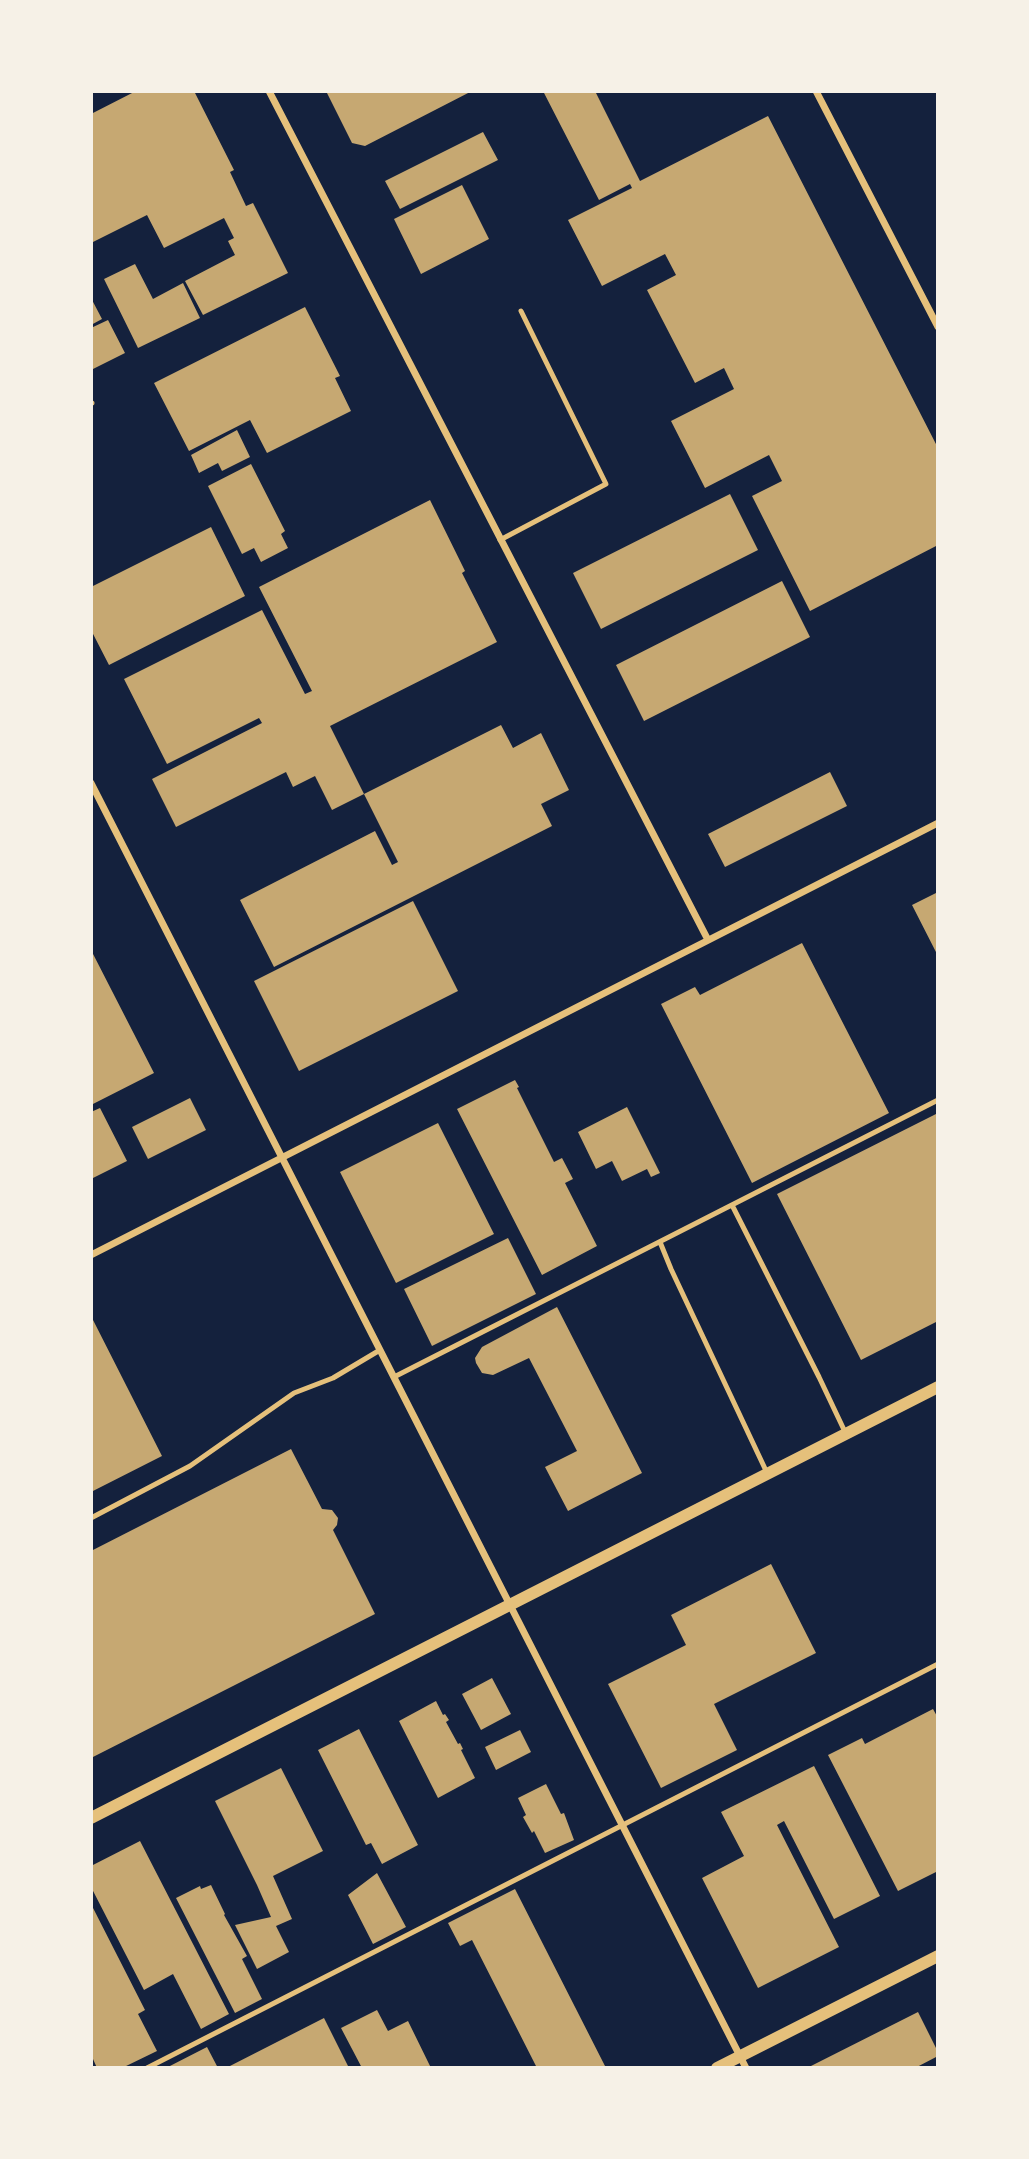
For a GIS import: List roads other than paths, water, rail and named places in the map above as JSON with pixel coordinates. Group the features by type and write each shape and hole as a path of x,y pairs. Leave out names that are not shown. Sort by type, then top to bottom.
{"street":[{"path":"269,91 708,940"},
{"path":"816,91 938,327"},
{"path":"91,783 743,2062"},
{"path":"91,1255 938,823"},
{"path":"91,1818 938,1387"},
{"path":"717,2068 743,2062 938,1956"}],"lane":[{"path":"500,540 606,484 521,311"},
{"path":"394,1377 938,1100"},
{"path":"732,1205 846,1434"},
{"path":"660,1242 768,1475"},
{"path":"91,1518 190,1466 294,1393 333,1378 380,1350"},
{"path":"147,2068 938,1664"}]}
